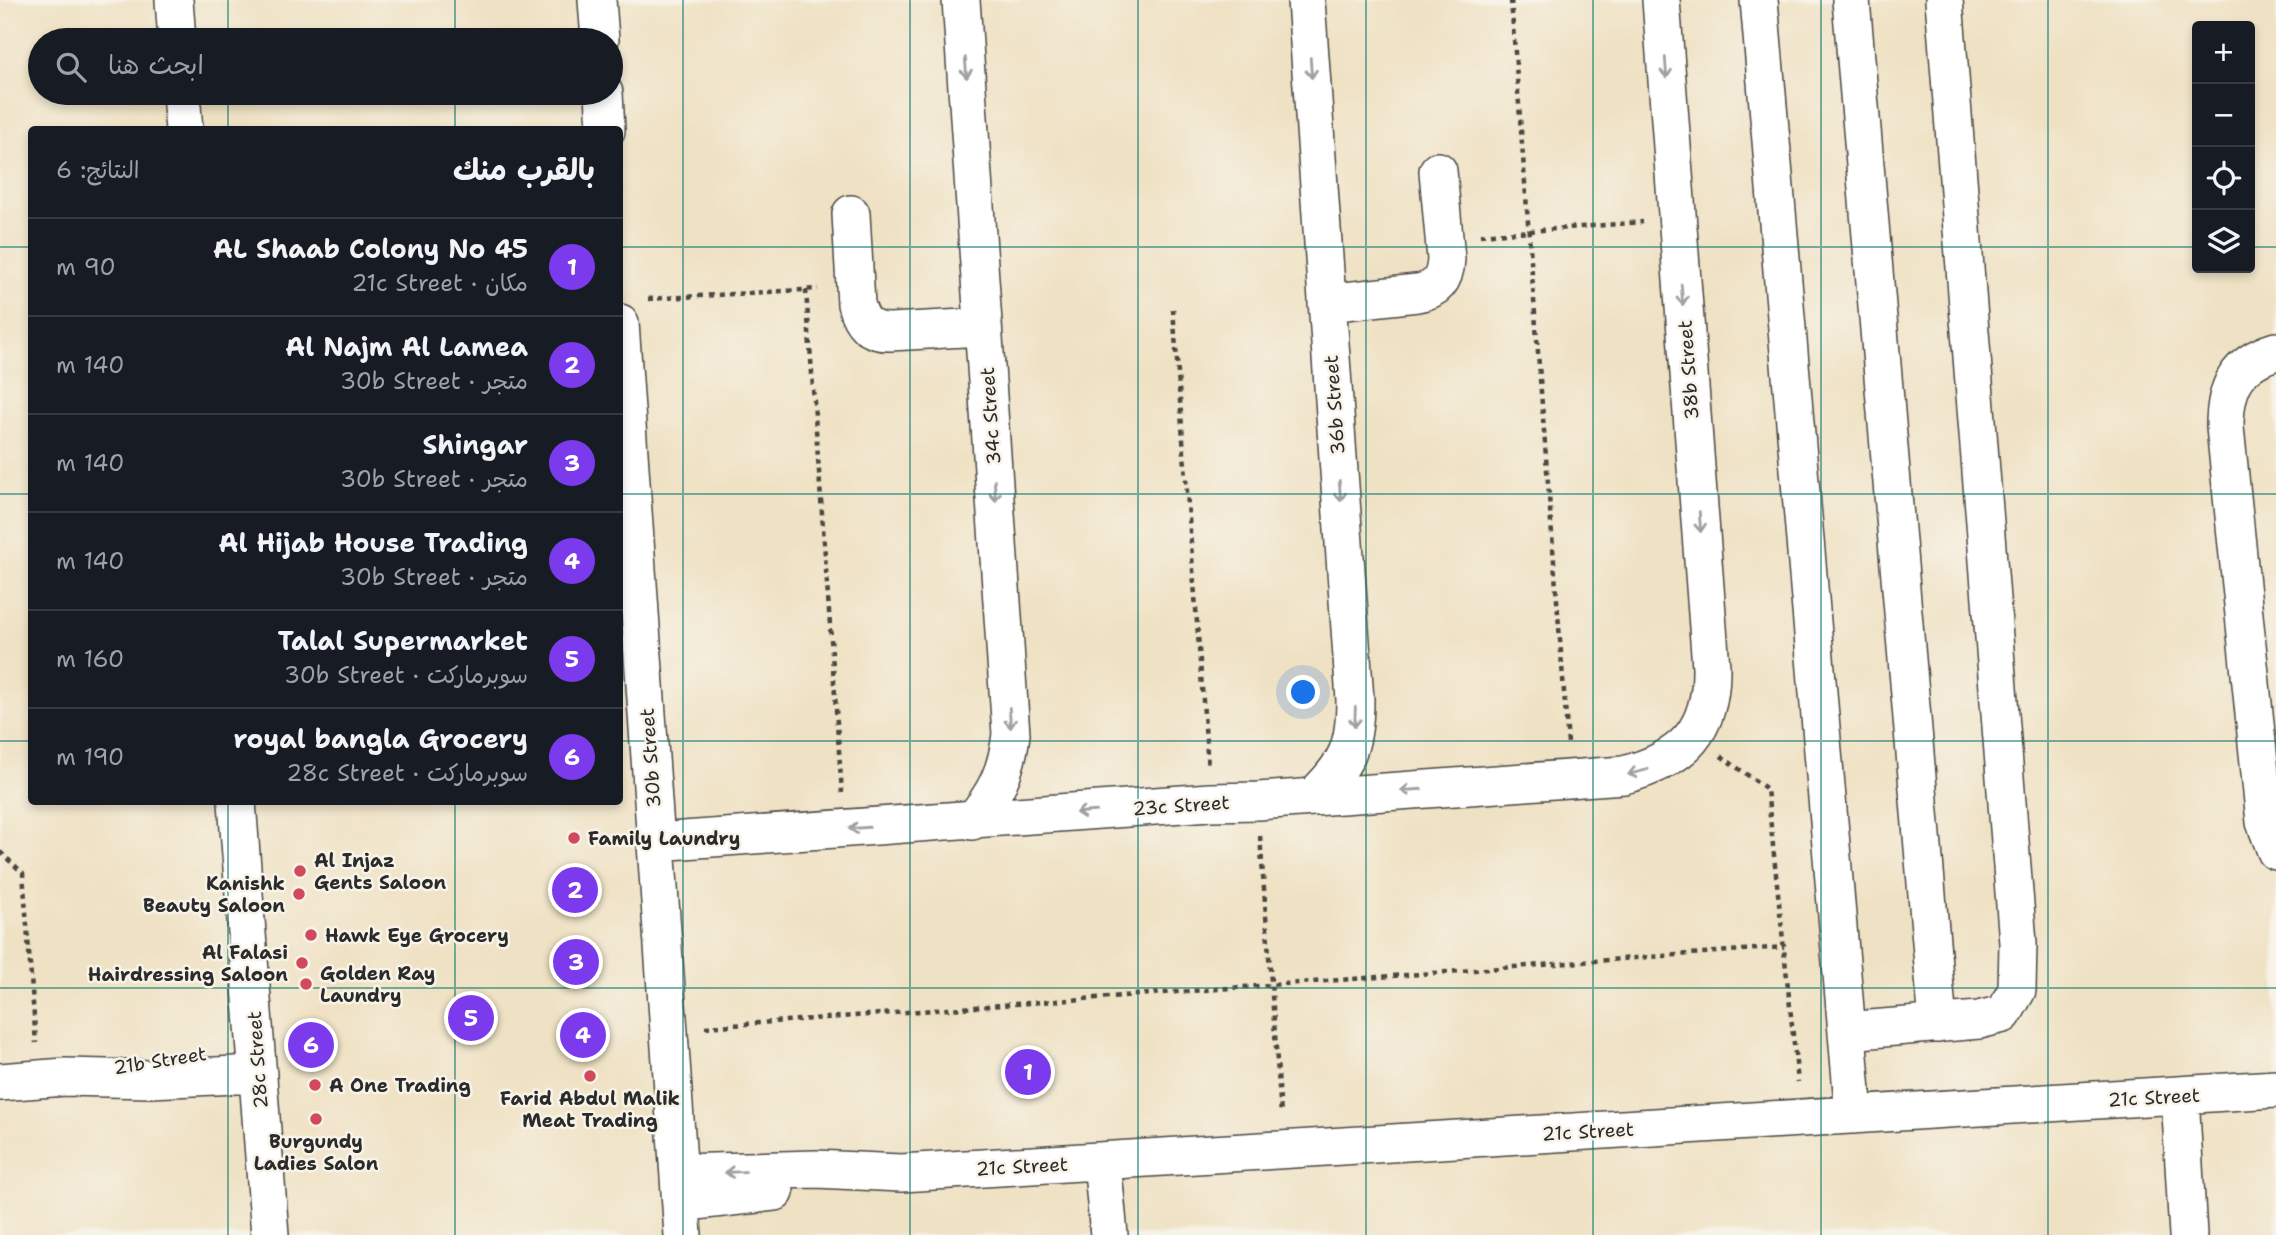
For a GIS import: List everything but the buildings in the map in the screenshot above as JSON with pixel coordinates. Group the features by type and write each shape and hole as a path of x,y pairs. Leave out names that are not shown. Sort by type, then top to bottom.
{"street":[{"path":"174,0 176,28"},
{"path":"597,0 599,28"},
{"name":"34c Street","path":"961,0 1011,734 1001,782 972,821"},
{"name":"36b Street","path":"1306,0 1355,727 1348,754 1333,778 1313,797"},
{"name":"38b Street","path":"1661,0 1712,667 1712,691 1706,715 1694,736"},
{"path":"1759,0 1854,1115"},
{"path":"1850,0 1938,1024"},
{"path":"1847,1031 1979,1020 2003,1014 2017,990 2018,955 1944,0"},
{"path":"182,105 184,126"},
{"path":"605,105 606,126"},
{"path":"1327,303 1430,291 1440,284 1446,272 1438,171"},
{"path":"851,214 855,287 859,316 866,326 878,332 983,327"},
{"name":"30b Street","path":"633,311 656,842 681,1204"},
{"path":"2276,351 2259,356 2243,368 2231,385 2225,406 2265,822 2276,851"},
{"name":"23c Street","path":"656,842 1624,775 1650,768 1675,755 1694,736"},
{"name":"28c Street","path":"237,805 270,1235"},
{"name":"21b Street","path":"0,1082 52,1078 147,1061 257,1060"},
{"name":"21c Street","path":"681,1204 816,1169 901,1173 2276,1089"},
{"path":"2180,1095 2188,1235"},
{"path":"1102,1161 1109,1235"}],"path":[{"path":"1511,0 1570,779"},
{"path":"1445,238 1676,219"},
{"path":"633,311 806,290 855,287"},
{"path":"806,290 844,829"},
{"path":"1173,309 1210,802"},
{"path":"1694,736 1767,789 1802,1118"},
{"path":"1258,801 1284,1149"},
{"path":"0,852 23,873 52,1078"},
{"path":"669,1030 1784,947"}],"place":[{"name":"Family Laundry","path":"574,838"},
{"name":"Al Injaz Gents Saloon","path":"300,871"},
{"name":"Al Najm Al Lamea","path":"575,890"},
{"name":"Kanishk Beauty Saloon","path":"299,894"},
{"name":"Hawk Eye Grocery","path":"311,935"},
{"name":"Shingar","path":"576,962"},
{"name":"Al Falasi Hairdressing Saloon","path":"302,963"},
{"name":"Golden Ray Laundry","path":"306,984"},
{"name":"Talal Supermarket","path":"471,1018"},
{"name":"Al Hijab House Trading","path":"583,1035"},
{"name":"royal bangla Grocery","path":"311,1045"},
{"name":"AL Shaab Colony No 45","path":"1028,1072"},
{"name":"Farid Abdul Malik Meat Trading","path":"590,1076"},
{"name":"A One Trading","path":"315,1085"},
{"name":"Burgundy Ladies Salon","path":"316,1119"}]}
